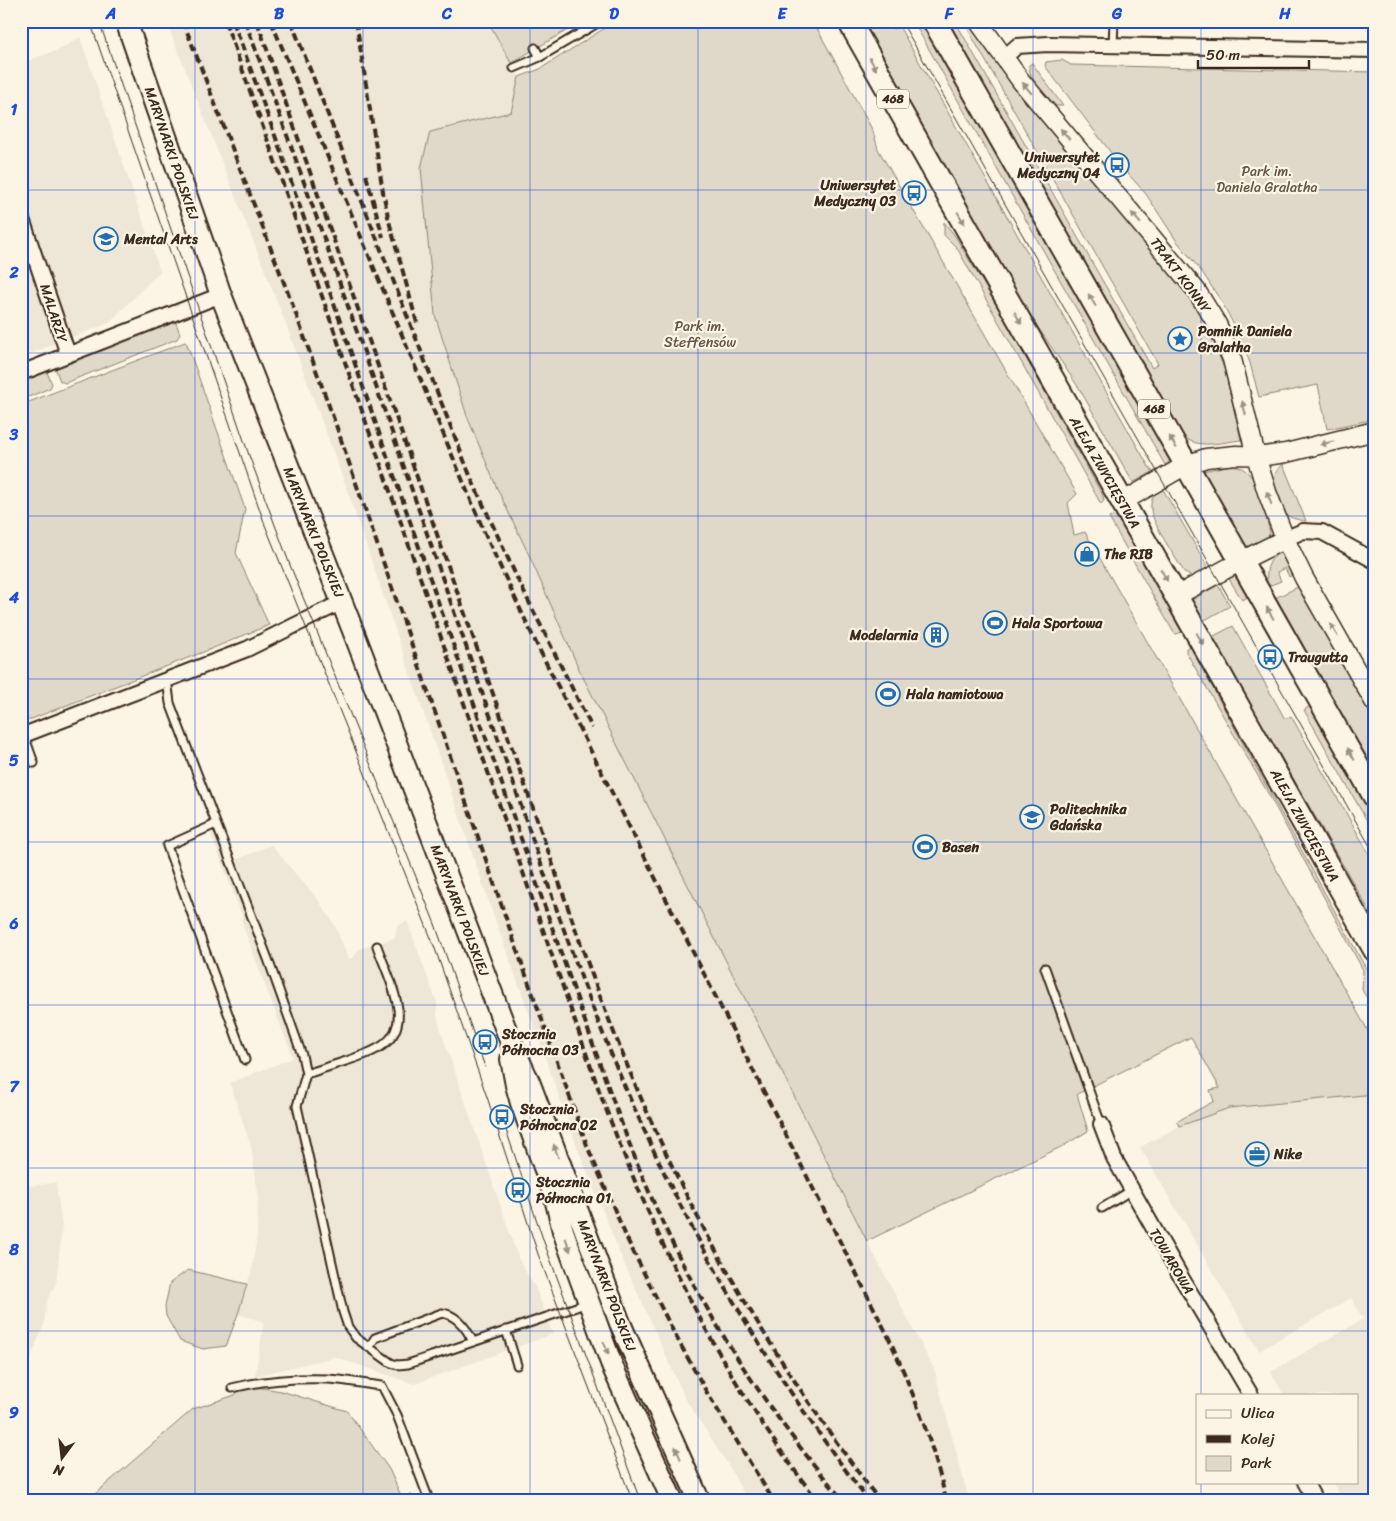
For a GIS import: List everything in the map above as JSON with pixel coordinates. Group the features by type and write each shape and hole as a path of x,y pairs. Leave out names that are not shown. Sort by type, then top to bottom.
{"main road":[{"name":"MARYNARKI POLSKIEJ","path":"126,21 221,295 342,602 510,1040 534,1092 620,1323 699,1500"},
{"name":"ALEJA ZWYCIĘSTWA","path":"849,21 1375,950"},
{"name":"468","path":"934,21 1375,797"},
{"name":"MARYNARKI POLSKIEJ","path":"510,1040 511,1064 516,1085 555,1198 563,1231 614,1368 672,1500"},
{"path":"589,1303 610,1296"}],"street":[{"name":"TRAKT KONNY","path":"978,21 1021,81 1196,290 1217,324 1232,358 1256,456 1285,540 1308,585 1375,703"},
{"path":"1004,58 1017,46 1048,44 1375,50"},
{"name":"MALARZY","path":"21,216 68,354"},
{"path":"21,373 221,295"},
{"path":"1122,502 1186,465 1206,458 1236,455 1265,456 1296,451 1375,432"},
{"path":"1176,596 1241,561 1303,531 1322,532 1375,561"},
{"path":"23,736 247,649 342,602"},
{"name":"TOWAROWA","path":"1100,1124 1114,1158 1181,1277 1250,1394"},
{"path":"1305,1484 1315,1500"}],"lane":[{"path":"514,68 540,57 601,21"},
{"path":"1113,45 1114,21"},
{"path":"535,48 540,57"},
{"path":"167,679 170,703 268,959 302,1056 306,1074 297,1106 343,1312 352,1334 386,1360 398,1365 408,1364 589,1303"},
{"path":"23,736 34,762"},
{"path":"216,824 166,846 245,1060"},
{"path":"306,1074 377,1051 392,1036 398,1011 394,993 377,946"},
{"path":"1046,968 1100,1124"},
{"path":"1102,1208 1132,1190"},
{"path":"368,1346 375,1338 442,1313 460,1322 473,1342"},
{"path":"506,1330 517,1365"},
{"path":"232,1388 256,1382 330,1379 382,1386 396,1415 429,1500"}],"shaded area":[{"path":"166,21 488,21 519,77 511,112 430,132 435,315 467,416 496,486 529,555 579,669 867,1241 934,1369 969,1500 747,1500 729,1466 686,1400 620,1254 580,1154 492,911 345,484 284,319"},
{"path":"1026,21 1249,21 1249,27 1027,23"},
{"path":"80,37 160,271 109,323 21,357 21,63 61,49"},
{"path":"1071,515 1074,535 1085,532 1375,1043 1375,1500 1342,1500 1334,1484 1358,1484 1358,1394 1283,1394 1271,1372 1363,1319 1351,1298 1259,1351 1140,1147 1180,1126 1229,1108 1191,1037 1077,1094 1088,1131 1065,1145"},
{"path":"224,830 236,860 271,845 319,901 334,924 349,959 354,957 359,949 395,938 397,926 407,921 437,1003 437,1016 442,1034 519,1260 536,1289 553,1334 414,1384 335,1357 255,1376 264,1322 238,1314 252,1269 257,1234 258,1193 251,1147 230,1083 293,1058 211,835"},
{"path":"21,1161 29,1186 56,1183 62,1228 56,1284 47,1300 44,1325 21,1381"}],"green space":[{"path":"488,21 583,21 511,63"},
{"name":"Park im. Steffensów","path":"616,21 813,21 873,131 878,149 1077,494 1068,503 1074,535 1085,532 1375,1043 1375,1094 1229,1108 1180,1126 1176,1122 1214,1101 1210,1090 1220,1088 1191,1037 1077,1094 1088,1131 1065,1145 867,1241 579,669 529,555 496,486 467,416 435,315 421,168 430,132 511,112 519,77 540,69"},
{"path":"863,21 888,21 893,29 899,26 1153,472 1134,482 1132,481 1079,388 1031,317"},
{"path":"913,21 921,21 1170,461 1165,465"},
{"path":"948,21 955,21 1152,368 1158,364 963,21 971,21 988,50 1025,99 1202,311 1225,371 1241,440 1203,444 1196,443 1183,436"},
{"name":"Park im. Daniela Gralatha","path":"1062,60 1071,65 1375,72 1375,419 1327,429 1318,385 1259,397 1250,363 1240,337 1223,304 1202,272 1176,240 1146,194 1121,166 1045,66 1046,62"},
{"path":"1032,63 1063,106 1056,106 1035,82 1029,65"},
{"path":"944,222 955,236 997,306 1103,496 1104,501 1101,504 957,248 944,235"},
{"path":"175,320 180,334 177,339 65,383 60,381 55,367"},
{"path":"185,342 245,509 236,553 269,625 21,723 21,405"},
{"path":"46,370 52,384 50,388 21,400 21,380"},
{"path":"1283,464 1306,521 1289,516 1277,502 1274,484 1277,472"},
{"path":"1231,465 1241,468 1254,481 1259,491 1270,532 1268,537 1248,550 1203,471"},
{"path":"1161,486 1210,571 1194,578 1185,573 1165,542 1151,510 1153,497"},
{"path":"1113,516 1118,519 1182,632 1174,633 1109,518"},
{"path":"1280,552 1292,575 1289,577 1285,568 1277,572 1281,581 1268,586 1268,567 1272,559"},
{"path":"1236,575 1248,597 1242,600 1229,579"},
{"path":"1218,585 1230,606 1203,621 1192,600"},
{"path":"1298,587 1375,722 1375,772 1275,598"},
{"path":"1233,626 1285,719 1291,716 1375,864 1375,921 1212,637"},
{"path":"1190,646 1375,985 1375,1012 1362,990 1363,970 1269,795 1186,652 1186,648"},
{"path":"1312,705 1375,819 1375,835 1304,710"},
{"path":"188,1270 247,1284 226,1346 203,1349 180,1341 166,1316 165,1306 170,1283"},
{"path":"257,1387 281,1391 347,1411 389,1469 402,1498 411,1494 413,1500 88,1500 193,1409 235,1395 240,1390"}],"tram line":[{"path":"90,21 265,525 433,943 488,1100 538,1254 632,1500"},
{"path":"99,21 250,458 290,565 435,924 485,1067"},
{"path":"901,21 1375,855"},
{"path":"504,1124 545,1245 640,1500"}],"railway":[{"path":"183,21 293,306 337,428 517,950 588,1148 628,1241 673,1331 706,1391 773,1500"},
{"path":"225,21 601,1096 622,1150 668,1255 721,1356 750,1405 782,1453 817,1500"},
{"path":"233,21 277,141 596,1053 644,1180 687,1271 734,1353 786,1429 843,1500"},
{"path":"245,21 367,360 560,919 623,1081 669,1182 719,1277 746,1323 805,1413 868,1500"},
{"path":"257,21 580,942 630,1072 697,1216 752,1314 845,1455 879,1500"},
{"path":"271,21 485,534 537,645 888,1336 921,1416 946,1500"},
{"path":"291,21 471,478 518,580 592,728"},
{"path":"356,21 383,192 417,323"},
{"path":"366,175 383,237"}],"place":[{"name":"Uniwersytet Medyczny 04","path":"1117,165"},
{"name":"Uniwersytet Medyczny 03","path":"914,193"},
{"name":"Mental Arts","path":"106,239"},
{"name":"Pomnik Daniela Gralatha","path":"1180,339"},
{"name":"The RIB","path":"1087,554"},
{"name":"Hala Sportowa","path":"995,623"},
{"name":"Modelarnia","path":"936,635"},
{"name":"Traugutta","path":"1270,657"},
{"name":"Hala namiotowa","path":"888,694"},
{"name":"Politechnika Gdańska","path":"1032,817"},
{"name":"Basen","path":"925,847"},
{"name":"Stocznia Północna 03","path":"485,1042"},
{"name":"Stocznia Północna 02","path":"502,1117"},
{"name":"Nike","path":"1257,1154"},
{"name":"Stocznia Północna 01","path":"518,1190"}]}
